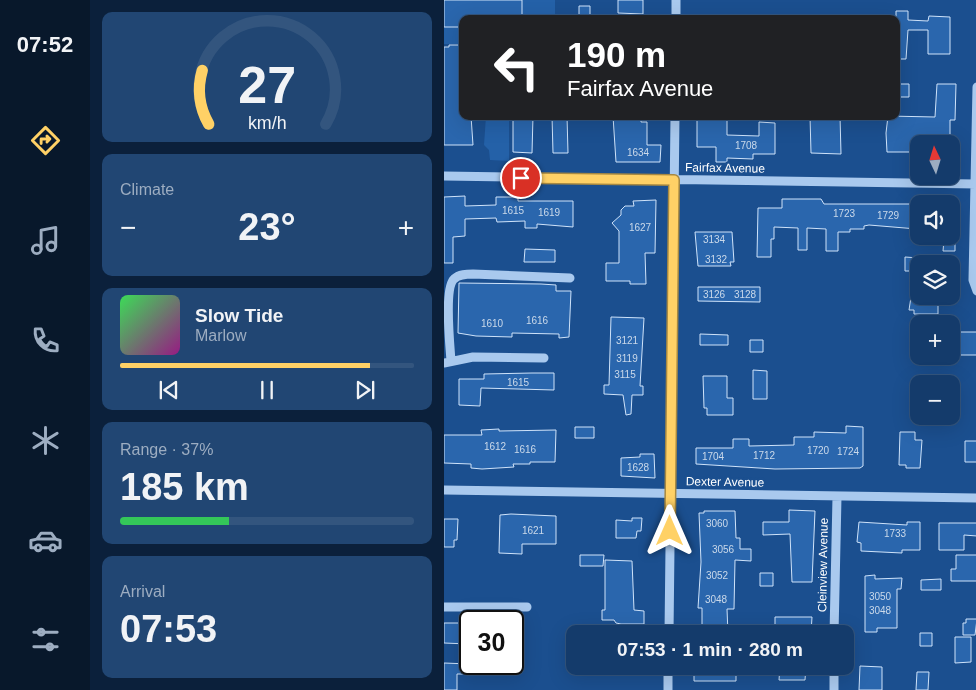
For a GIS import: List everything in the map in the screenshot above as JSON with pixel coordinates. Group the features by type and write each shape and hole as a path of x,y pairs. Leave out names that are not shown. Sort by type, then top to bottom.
{"street":[{"path":"676,0 676,15"},
{"path":"976,87 976,184 973,280 976,291"},
{"path":"669,625 669,494 675,120"},
{"name":"Fairfax Avenue","path":"444,176 976,184"},
{"path":"544,358 473,357 447,362 450,284 454,278 473,274 570,278"},
{"name":"Dexter Avenue","path":"444,490 976,498"},
{"name":"Cleinview Avenue","path":"834,625 837,496"},
{"path":"444,607 527,607"},
{"path":"668,675 668,690"},
{"path":"834,675 834,690"}],"shaded area":[{"path":"444,0 555,0 555,15 459,15 459,44 444,44"},
{"path":"486,120 509,120 509,161 490,160 489,150 484,145"}],"building":[{"path":"444,0 522,0 522,15 459,15 459,27 444,27"},
{"path":"618,0 643,0 643,14 618,13"},
{"path":"579,6 590,6 590,15 579,15"},
{"path":"896,11 908,11 908,20 928,21 929,16 950,17 950,54 928,54 928,30 908,30 906,59 900,59 900,15 896,15"},
{"path":"449,45 459,45 459,120 471,120 473,145 444,145 444,47 449,47"},
{"path":"900,84 909,84 909,97 900,97"},
{"path":"937,84 956,84 955,120 950,120 950,135 910,135 910,152 887,152 888,120 900,120 900,116 935,117"},
{"path":"513,120 533,120 532,153 513,152"},
{"path":"552,120 567,120 568,153 553,153"},
{"path":"613,120 641,120 641,122 647,122 647,145 661,145 660,162 616,162"},
{"path":"697,120 727,120 727,135 759,136 759,122 775,123 775,154 753,154 753,159 727,158 727,162 716,162 716,147 697,147"},
{"path":"810,120 840,120 841,154 811,153"},
{"path":"465,196 465,206 496,205 496,197 518,197 518,201 573,201 573,227 537,224 537,228 525,228 525,221 497,222 496,218 465,219 465,236 453,237 453,263 444,263 444,197"},
{"path":"782,199 821,199 824,204 910,204 910,228 869,225 864,226 864,229 850,229 850,232 838,232 838,251 826,251 826,229 807,228 807,250 798,250 798,228 774,227 774,239 771,239 771,257 757,257 758,208 782,208"},
{"path":"656,200 655,253 645,253 646,284 630,284 630,281 606,281 606,263 619,263 619,231 612,223 621,215 621,210 625,206 634,206 633,201"},
{"path":"695,232 732,232 734,262 730,262 731,266 698,266"},
{"path":"944,245 955,245 955,251 943,251"},
{"path":"525,249 555,250 555,262 524,262"},
{"path":"905,257 910,257 910,271 905,271"},
{"path":"459,283 556,285 556,291 571,291 569,337 559,338 559,334 512,333 512,337 476,336 458,333"},
{"path":"698,287 760,287 760,302 698,301"},
{"path":"910,304 938,305 938,314 914,314 914,310 909,310"},
{"path":"611,317 644,318 640,386 643,386 643,395 632,395 631,414 626,415 623,395 604,394 604,385 609,385"},
{"path":"960,332 977,332 977,355 960,355"},
{"path":"700,334 728,335 728,345 700,345"},
{"path":"750,340 763,340 763,352 750,352"},
{"path":"753,370 767,371 767,399 753,399"},
{"path":"554,373 554,390 481,388 480,406 459,405 459,379 484,379 484,374"},
{"path":"703,376 727,376 727,398 733,398 733,415 707,415 707,408 704,408"},
{"path":"846,426 863,427 863,466 860,468 775,469 696,464 696,448 733,448 733,439 749,439 749,446 794,445 794,437 814,437 814,432 846,433"},
{"path":"575,427 594,427 594,438 575,438"},
{"path":"499,429 499,431 556,430 555,462 530,462 530,464 513,464 514,467 482,469 471,468 471,464 444,463 444,435 482,435 481,430"},
{"path":"900,432 915,432 915,440 922,440 920,468 906,468 906,465 899,465"},
{"path":"965,441 977,441 977,462 965,462"},
{"path":"640,454 654,454 655,478 621,476 621,458 640,457"},
{"path":"789,510 815,511 812,582 792,582 790,534 763,535 763,522 789,522"},
{"path":"704,511 735,511 736,538 740,538 740,549 751,549 751,561 735,560 734,609 727,609 728,625 702,625 702,608 698,608 701,562 699,513 704,513"},
{"path":"500,515 556,516 556,544 522,544 522,554 499,553"},
{"path":"632,518 642,518 641,531 637,531 636,538 616,538 616,520 632,521"},
{"path":"444,519 458,519 457,540 454,540 454,547 444,547"},
{"path":"859,522 907,525 907,522 920,522 920,550 902,550 902,553 861,551 861,543 857,542"},
{"path":"939,523 977,523 977,536 964,535 964,550 939,550"},
{"path":"580,555 604,555 603,566 580,566"},
{"path":"956,555 977,555 977,581 951,581 951,569 956,569"},
{"path":"605,560 632,561 634,610 644,611 644,624 621,624 616,623 614,620 602,620 602,610 605,610"},
{"path":"760,573 773,573 773,586 760,586"},
{"path":"875,575 875,579 902,578 901,589 897,589 897,628 877,628 877,632 865,632 865,576"},
{"path":"941,579 941,590 921,590 921,580"},
{"path":"775,617 812,617 812,625 775,625"},
{"path":"966,619 977,619 975,635 963,635 963,623 966,623"},
{"path":"444,623 459,623 459,644 444,643"},
{"path":"920,633 932,633 932,646 920,646"},
{"path":"955,637 971,637 971,662 955,663"},
{"path":"444,663 459,664 457,690 444,690"},
{"path":"860,666 882,667 882,690 859,690"},
{"path":"917,672 929,672 928,690 916,690"},
{"path":"694,675 736,675 736,681 694,681"},
{"path":"779,675 805,675 805,680 779,680"}],"route":[{"path":"521,178 674,180 670,531"}]}
